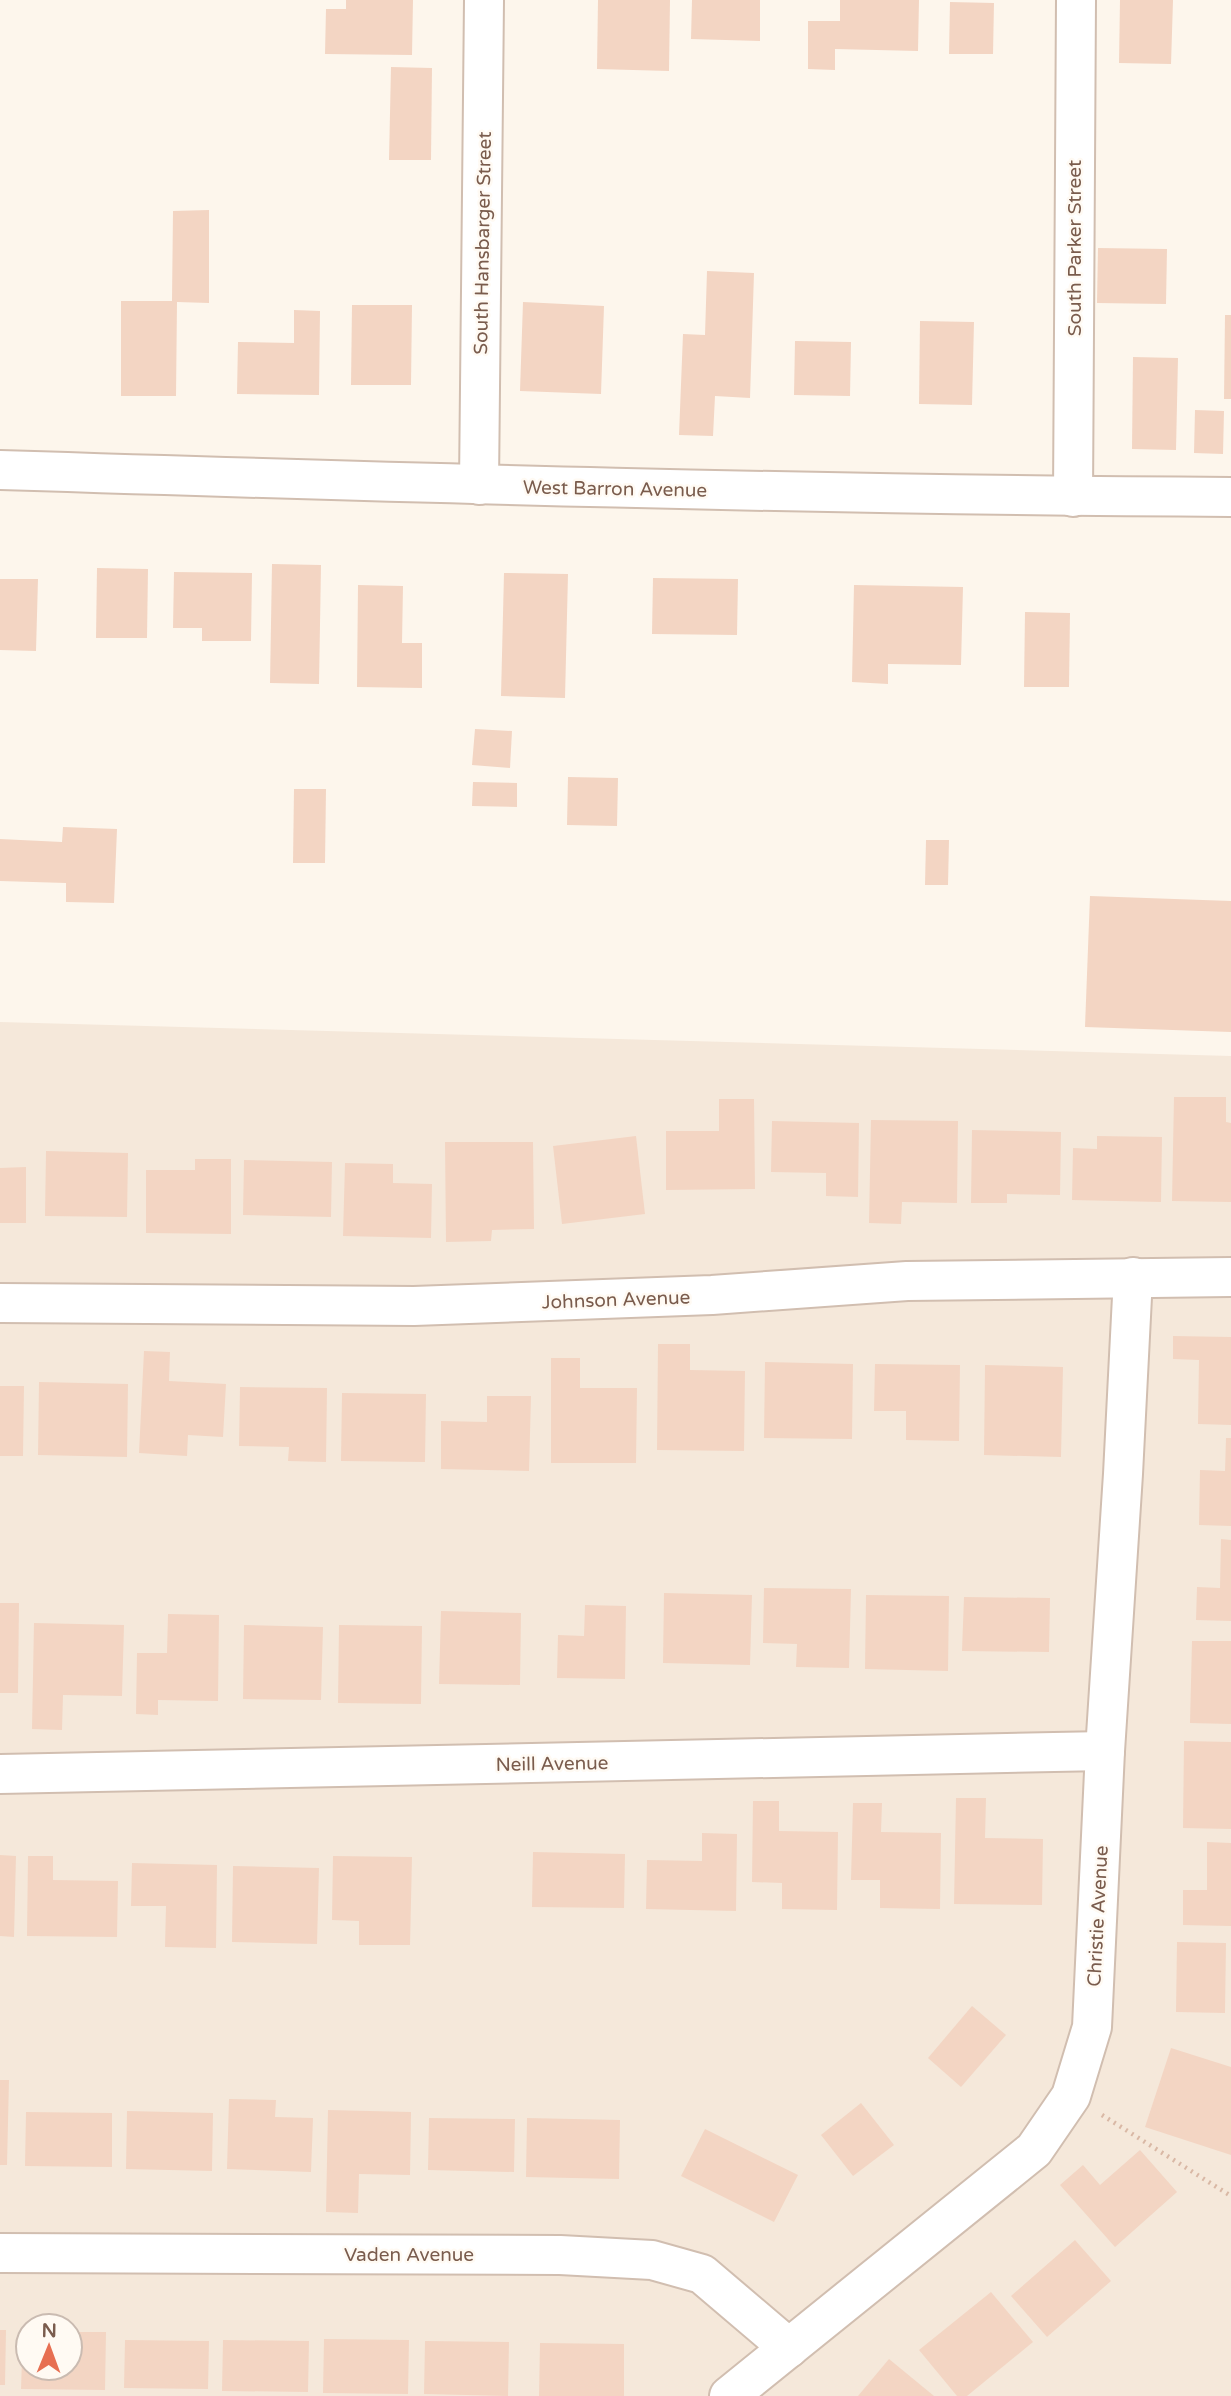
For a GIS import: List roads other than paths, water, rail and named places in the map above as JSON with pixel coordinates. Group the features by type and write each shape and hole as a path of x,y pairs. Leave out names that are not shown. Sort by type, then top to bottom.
{"street":[{"name":"South Hansbarger Street","path":"479,485 484,0"},
{"name":"South Parker Street","path":"1073,497 1076,0"},
{"name":"West Barron Avenue","path":"0,470 479,485 1073,497 1231,497"},
{"name":"Christie Avenue","path":"729,2396 1034,2150 1072,2096 1092,2027 1133,1277"},
{"name":"Johnson Avenue","path":"0,1303 414,1306 712,1295 907,1281 1231,1277"},
{"name":"Neill Avenue","path":"0,1774 1105,1751"},
{"name":"Vaden Avenue","path":"0,2253 561,2255 652,2260 702,2274 789,2348"}]}
